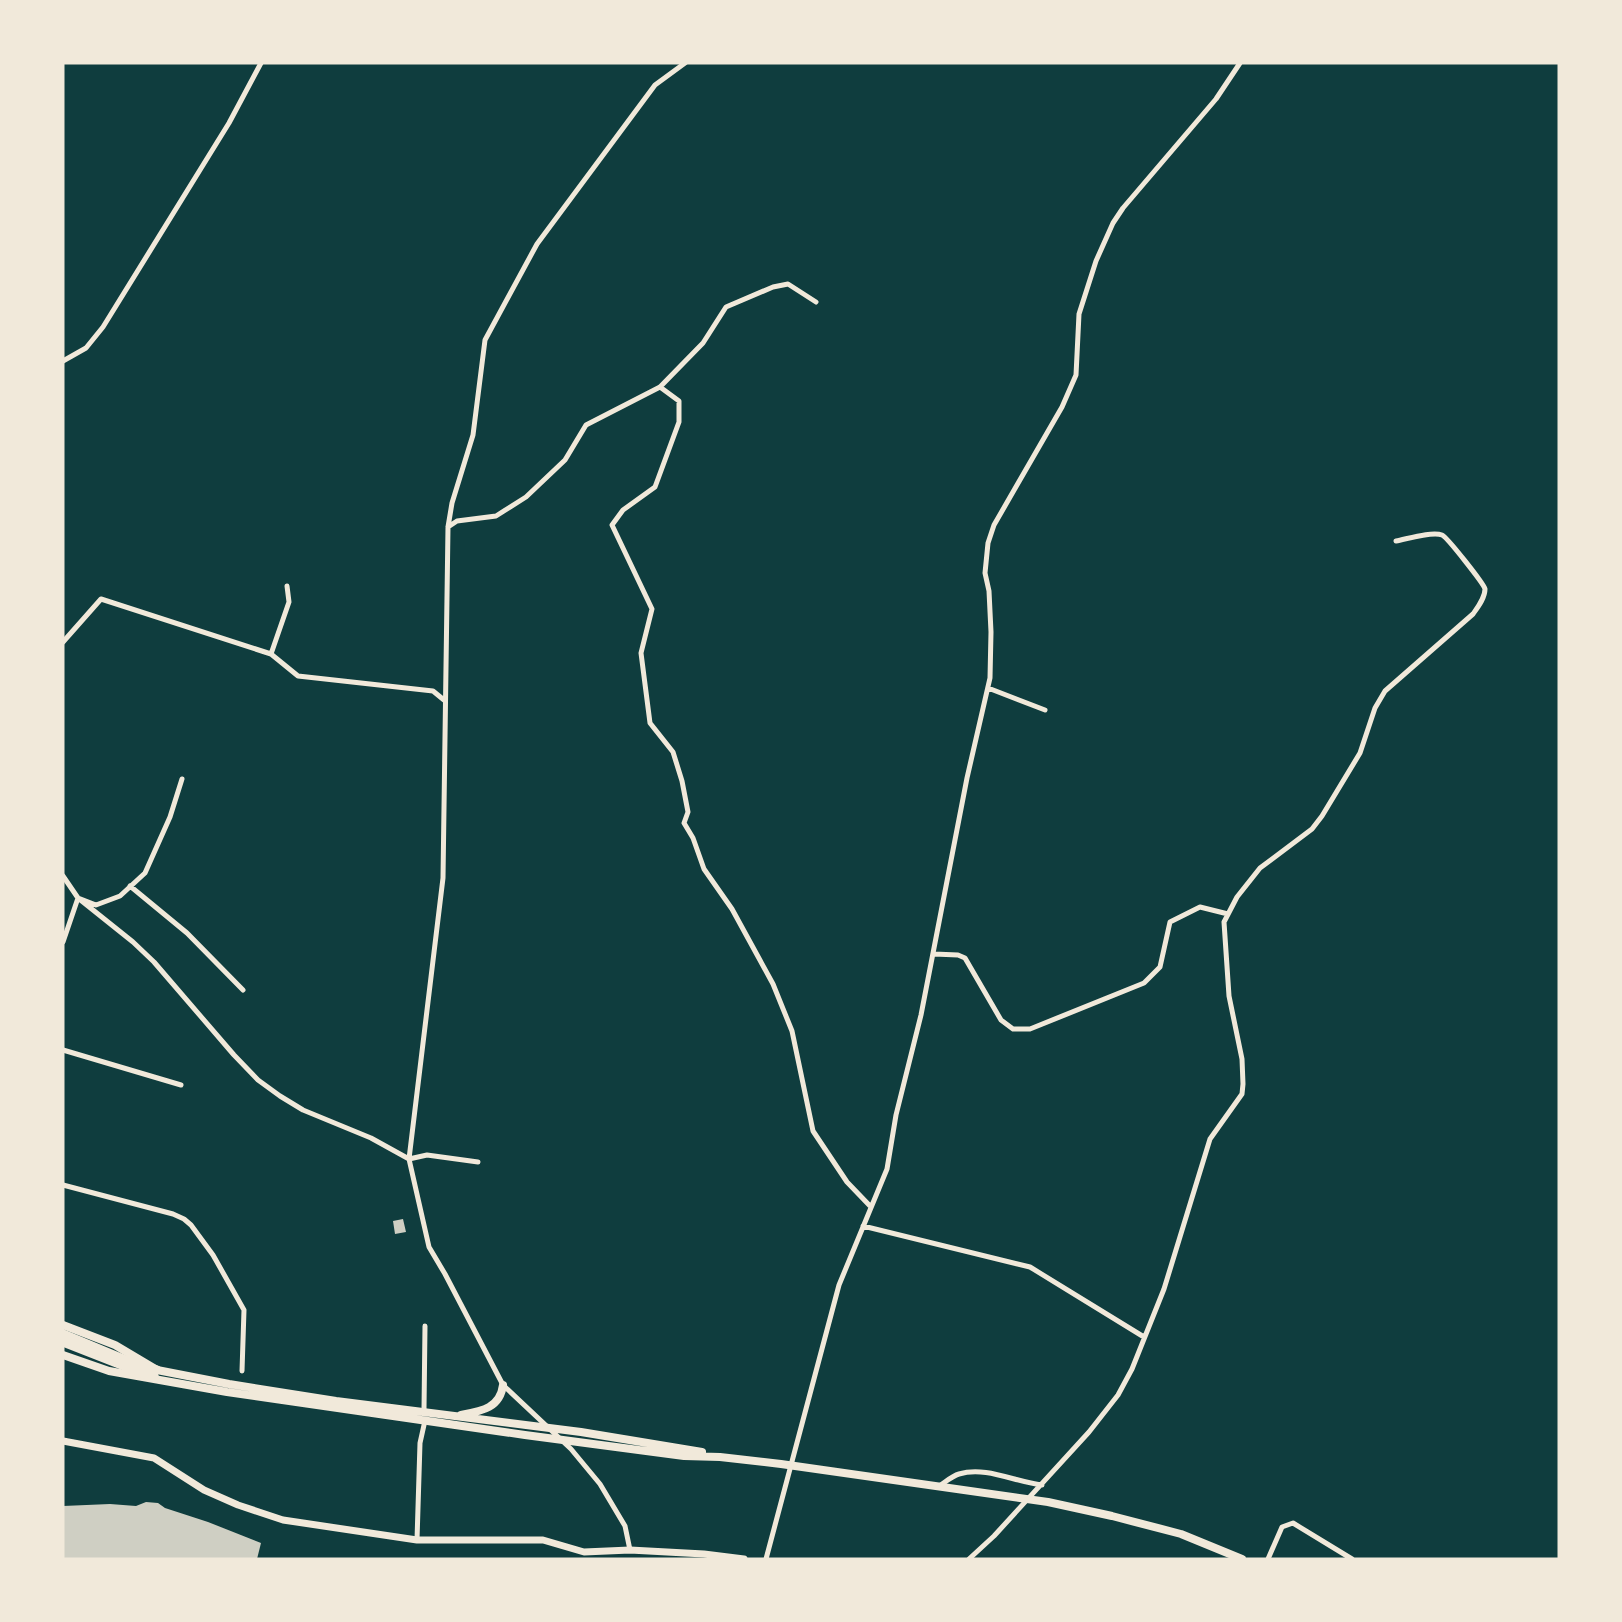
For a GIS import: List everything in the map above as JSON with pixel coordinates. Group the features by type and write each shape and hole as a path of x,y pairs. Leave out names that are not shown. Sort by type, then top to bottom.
{"highway":[{"path":"63,1334 156,1374"},
{"path":"63,1342 156,1374"}],"main road":[{"path":"63,1325 115,1345 156,1374"},
{"path":"63,1355 109,1371 156,1374 240,1386 409,1415 581,1437 684,1456 720,1457 781,1464 1048,1502 1181,1534 1242,1559"},
{"path":"437,1419 487,1408 496,1403 502,1395 503,1385"},
{"path":"452,1416 526,1431"}],"street":[{"path":"63,361 86,348 103,327 228,123 261,63"},
{"path":"630,1550 625,1526 600,1484 571,1449 503,1385 429,1247 409,1160 443,878 448,527 452,503 473,435 485,340 537,243 656,85 685,63"},
{"path":"765,1559 839,1285 887,1169 896,1116 921,1015 967,778 990,678 992,632 985,573 988,543 994,525 1062,407 1076,375 1078,314 1096,261 1113,223 1123,208 1216,99 1240,63"},
{"path":"448,527 457,521 496,516 526,496 565,460 586,425 660,387 703,343 726,307 774,287 788,284 816,303"},
{"path":"660,387 679,401 679,422 655,487 623,510 612,525 652,609 641,653 650,723 674,752 688,812 684,823 693,838 704,869 732,909 773,984 792,1030 813,1131 847,1182 871,1207"},
{"path":"969,1559 994,1536 1089,1432 1118,1395 1132,1369 1164,1289 1210,1139 1242,1094 1242,1059 1229,996 1224,922 1237,897 1260,868 1312,829 1322,816 1360,753 1376,708 1385,691 1473,614 1480,604 1485,590 1481,581 1450,541 1442,535 1434,534 1396,541"},
{"path":"271,654 289,602 287,586"},
{"path":"63,642 101,599 271,654 298,676 434,691 444,700"},
{"path":"988,688 1045,710"},
{"path":"78,898 96,905 120,896 145,873 170,817 182,779"},
{"path":"63,876 78,898 154,962 234,1055 258,1080 280,1096 303,1110 370,1138 409,1160 427,1155 478,1162"},
{"path":"130,886 187,933 243,990"},
{"path":"63,942 78,898"},
{"path":"934,954 958,955 965,958 1001,1020 1013,1029 1030,1029 1144,983 1160,967 1170,922 1200,907 1228,914"},
{"path":"63,1050 181,1085"},
{"path":"63,1185 174,1214 191,1226 213,1255 244,1310 242,1371"},
{"path":"863,1226 1030,1267 1144,1337"},
{"path":"424,1409 425,1326"},
{"path":"417,1540 420,1443 424,1425"},
{"path":"63,1441 154,1458 204,1490 238,1505 283,1520 417,1540 543,1540 584,1552 630,1550 704,1554 744,1559"},
{"path":"939,1486 958,1474 988,1472 1042,1485"},
{"path":"953,1477 958,1489"},
{"path":"1268,1559 1282,1527 1293,1523 1352,1559"}],"building":[{"path":"403,1219 406,1232 395,1234 393,1221"},
{"path":"146,1502 158,1503 165,1508 261,1543 257,1559 63,1559 63,1506 110,1504 136,1506"}]}
